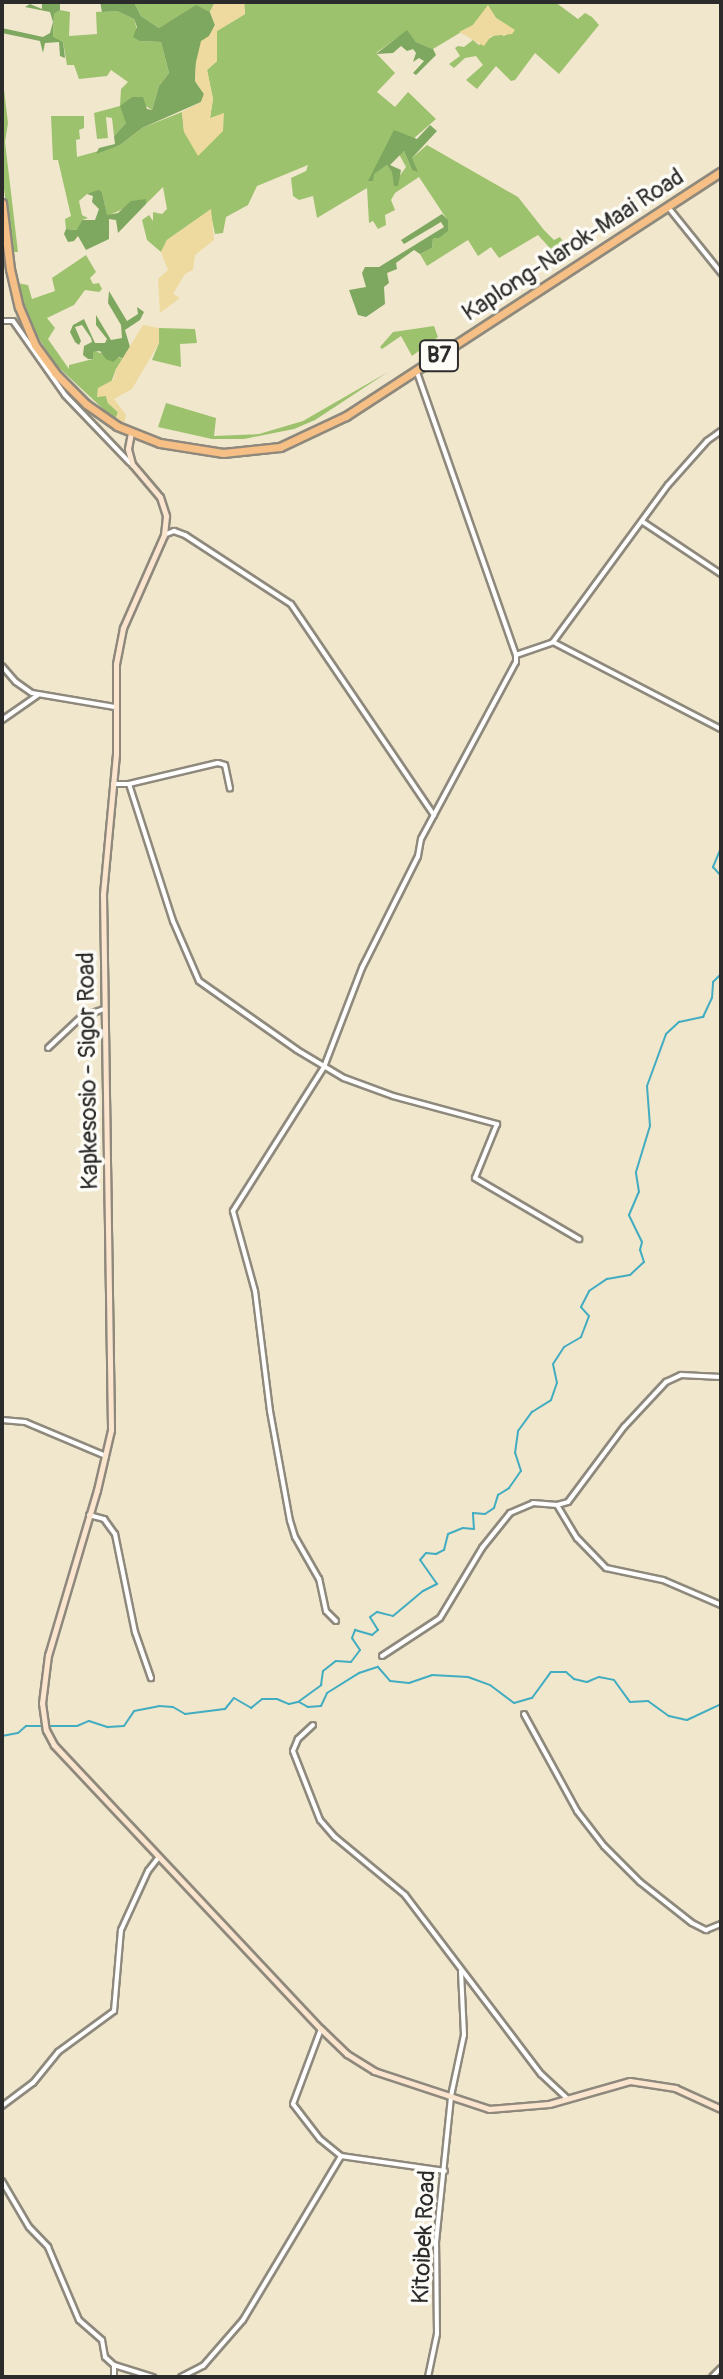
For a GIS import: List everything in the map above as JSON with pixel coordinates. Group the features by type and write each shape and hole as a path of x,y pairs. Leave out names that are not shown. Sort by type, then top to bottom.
{"highway":[{"name":"Kaplong-Narok-Maai Road","path":"2,203 12,285 35,345 55,373 109,422 131,433 190,450 223,453 270,450 346,416 721,172"}],"main road":[{"path":"131,433 128,449 132,464 162,501 166,516 164,535"},
{"name":"Kapkesosio - Sigor Road","path":"159,1857 54,1745 45,1727 42,1684 111,1430 112,1362 106,1265 108,1144 103,894 113,784 117,649 123,628 164,535"},
{"path":"159,1857 321,2029 347,2054 374,2071 451,2098 502,2110 568,2099 610,2086 647,2082 675,2088 721,2109"}],"street":[{"path":"668,207 721,273"},
{"path":"2,321 13,321 30,351 65,395 132,464"},
{"path":"336,1621 326,1611 319,1579 295,1537 290,1521 270,1411 255,1291 233,1211 324,1067 362,968 418,856 421,839 512,670 516,655 416,370"},
{"path":"516,655 553,642 692,458 721,431"},
{"path":"642,522 721,574"},
{"path":"164,535 174,531 185,535 291,604 434,815"},
{"path":"553,642 721,729"},
{"path":"2,666 21,687 38,695 115,707"},
{"path":"2,720 38,695"},
{"path":"113,784 129,784 220,763 225,765 230,788"},
{"path":"129,784 169,909 195,977 210,991 324,1067 364,1087 497,1124 475,1178 579,1239"},
{"path":"48,1048 75,1020 104,1009"},
{"path":"382,1656 440,1618 482,1548 510,1513 533,1503 557,1505 572,1498 624,1427 666,1382 685,1375 721,1377"},
{"path":"2,1420 25,1422 106,1456"},
{"path":"557,1505 577,1538 606,1568 663,1580 721,1605"},
{"path":"89,1515 104,1519 115,1534 135,1632 151,1678"},
{"path":"524,1714 577,1811 604,1846 640,1882 692,1923 706,1930 721,1924"},
{"path":"313,1725 293,1751 320,1820 335,1837 398,1887 541,2074 568,2099"},
{"path":"2,2106 33,2083 58,2052 115,2009 121,1930 148,1871 159,1857"},
{"name":"Kitoibek Road","path":"428,2377 437,2334 436,2242 451,2098 465,2025 461,1968"},
{"path":"321,2029 293,2106 325,2145 341,2156 445,2171"},
{"path":"181,2377 203,2366 249,2313 341,2156"},
{"path":"2,2181 29,2227 48,2247 79,2320 102,2340 104,2355 114,2365 153,2377"},
{"path":"114,2365 114,2377"},
{"path":"712,2377 721,2368"}],"green space":[{"path":"42,2 60,2 60,10 54,14 53,37 63,42 65,58 60,56 59,42 45,43 43,53 40,41 2,33 2,28 43,37 50,33 53,22 50,12 25,7 30,4 42,9"},
{"path":"100,2 134,2 141,16 159,28 196,5 210,12 215,25 196,62 195,81 204,94 201,102 142,128 120,145 96,154 99,148 115,144 114,136 126,123 120,106 132,97 143,97 147,109 152,110 159,86 169,73 161,42 140,41 133,37 137,27 134,19 117,11 102,12"},
{"path":"134,2 215,2 210,12 196,6 159,28 141,16"},
{"path":"244,2 555,2 578,19 585,13 592,17 599,25 559,74 535,53 515,80 511,81 496,66 477,89 466,80 483,65 476,56 465,58 454,68 449,64 460,56 455,48 458,46 464,47 473,40 479,45 498,33 504,36 514,30 496,18 488,6 473,25 433,49 416,42 407,31 376,53 395,73 377,92 395,107 408,92 436,119 373,174 387,165 398,178 406,167 399,154 404,151 412,170 412,158 427,145 518,197 544,230 554,240 560,237 569,251 558,257 538,235 499,258 491,247 478,256 468,240 427,266 420,254 432,248 433,238 439,238 448,221 419,177 395,193 391,200 395,210 385,215 386,225 378,229 373,221 369,223 367,188 317,218 313,196 299,200 293,196 291,178 306,171 308,165 257,186 248,205 226,217 223,233 215,234 210,210 167,240 161,252 147,240 142,220 149,215 153,221 153,212 162,214 167,209 163,187 146,204 146,199 107,216 102,192 87,194 79,201 82,215 88,218 82,220 78,230 66,229 65,219 71,216 58,160 53,160 51,116 84,116 84,128 79,130 80,139 76,140 77,157 120,145 142,128 182,112 184,132 210,118 213,99 207,70 217,61 217,31 245,14"},
{"path":"60,10 70,12 69,36 97,34 96,12 117,11 134,19 140,41 161,42 169,73 159,86 152,110 132,97 126,103 126,123 114,136 112,118 106,117 108,138 97,139 94,113 120,106 121,89 128,82 111,70 107,76 79,79 74,65 67,65 63,42 53,38 54,14"},
{"path":"407,30 416,42 433,49 436,55 416,75 413,73 424,61 419,58 413,62 416,53 413,49 407,51 401,46 393,53 376,54"},
{"path":"2,73 8,123 5,142 18,252 11,252 2,170"},
{"path":"430,125 437,131 412,158 418,172 412,170 404,151 390,165 401,170 398,186 394,186 392,172 387,165 374,174 373,181 368,181 394,130 417,139"},
{"path":"98,190 102,192 107,215 118,213 131,201 146,199 146,204 118,233 116,220 109,219 109,239 86,250 78,236 68,242 64,234 66,229 77,230 82,220 95,220 99,209 92,202 93,196 87,194"},
{"path":"442,214 448,220 448,231 439,238 433,238 432,248 420,254 414,250 396,263 397,269 387,273 389,283 384,287 385,304 366,317 358,315 349,290 366,287 362,273 365,267 379,267 444,227 441,222 404,244 401,240"},
{"path":"86,255 96,272 90,278 102,289 99,292 85,290 74,305 47,318 55,328 48,339 69,369 69,365 93,359 93,351 124,359 116,369 106,396 108,403 118,412 115,420 55,364 33,329 17,283 28,285 32,299 55,291 52,278"},
{"path":"109,291 127,321 138,314 137,307 144,312 140,320 125,330 130,347 124,359 119,357 113,362 100,351 93,352 93,359 88,359 83,355 84,346 92,342 91,338 82,325 75,327 81,341 79,345 70,332 73,325 84,319 95,343 105,343 107,339 96,325 96,315 111,340 122,338 121,325 108,303"},
{"path":"434,326 438,337 412,356 401,336 382,349 380,347 393,332"},
{"path":"159,328 195,329 197,343 180,344 181,367 152,360 159,343"},
{"path":"388,372 315,420 294,429 244,439 212,439 158,427 166,403 216,418 214,436 259,434 303,421"}],"sand":[{"path":"215,2 244,2 245,14 217,31 217,61 207,70 213,99 210,118 224,113 223,131 198,156 184,132 182,112 201,102 204,94 195,81 196,62 201,41 209,36 215,25 210,12"},
{"path":"488,5 496,18 515,30 512,34 491,36 484,46 459,32 473,25"},
{"path":"211,209 214,240 195,255 193,270 185,274 173,294 180,298 160,313 158,279 168,270 161,252 167,240"},
{"path":"143,325 159,328 159,343 132,389 114,399 126,415 124,424 115,420 118,412 108,403 106,396 97,397 98,388 113,380 116,369"}],"waterway":[{"path":"721,848 713,867 721,876"},
{"path":"2,1736 18,1733 26,1726 77,1726 89,1721 108,1727 124,1726 134,1711 159,1706 173,1707 185,1714 225,1709 234,1698 251,1708 262,1699 277,1699 289,1704 298,1702 321,1685 323,1671 336,1661 351,1662 360,1650 352,1638 355,1630 372,1635 378,1630 370,1617 377,1612 393,1616 423,1591 437,1584 420,1560 426,1553 436,1554 444,1550 448,1534 463,1528 474,1529 473,1513 485,1514 494,1508 498,1495 509,1488 521,1471 515,1453 518,1431 532,1412 551,1400 557,1383 553,1364 564,1347 581,1337 589,1316 581,1307 589,1291 607,1279 630,1275 644,1262 640,1250 642,1242 629,1215 639,1192 636,1172 650,1126 647,1086 666,1034 679,1022 703,1017 712,998 713,982 721,974"},
{"path":"299,1702 308,1707 321,1706 327,1693 359,1673 378,1667 390,1681 409,1683 432,1675 468,1677 490,1685 514,1703 532,1698 551,1672 566,1672 574,1679 587,1682 599,1677 614,1680 630,1702 648,1701 669,1716 687,1720 721,1704"}]}
